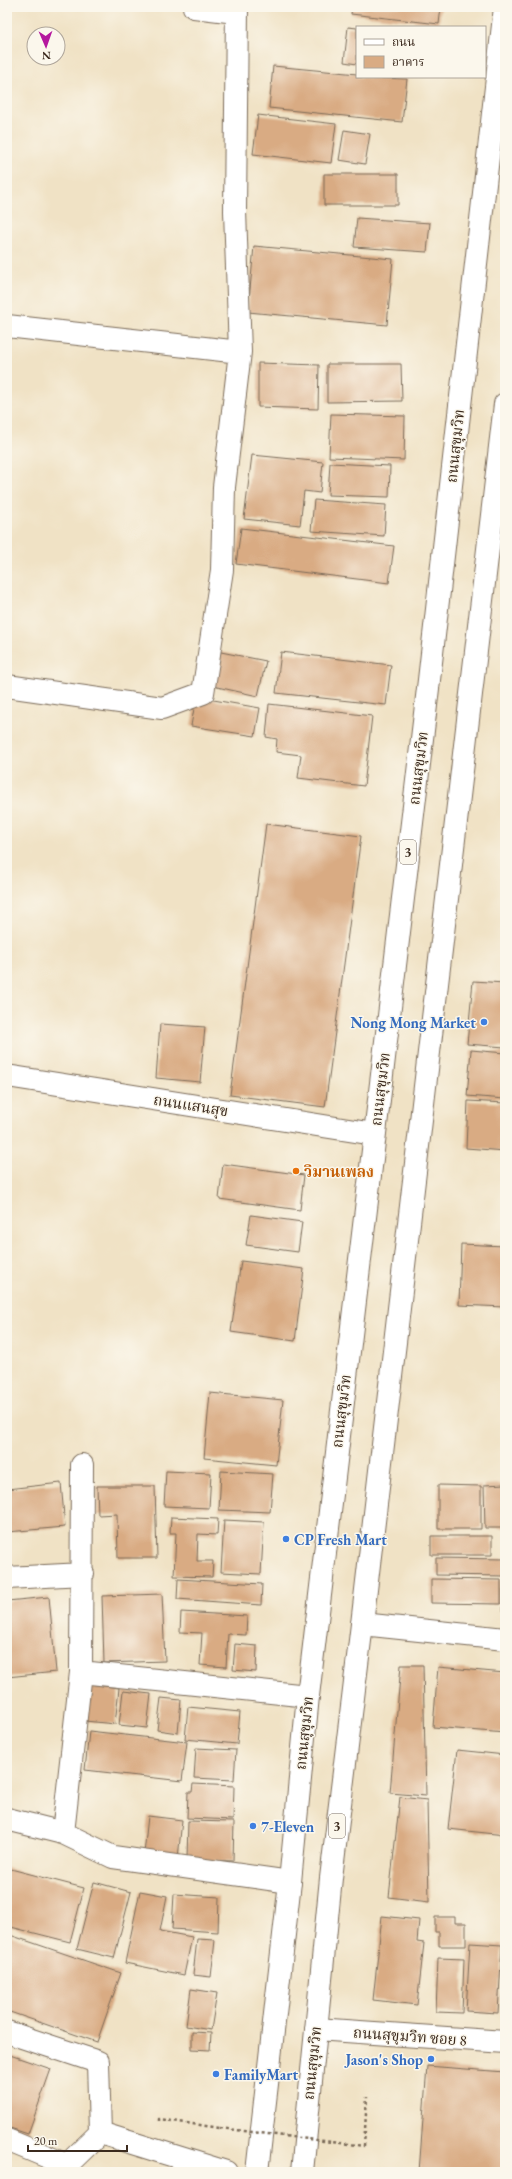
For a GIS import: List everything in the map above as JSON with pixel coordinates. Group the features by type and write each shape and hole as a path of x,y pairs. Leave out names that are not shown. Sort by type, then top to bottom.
{"main road":[{"path":"7,686 162,708 203,693 222,570 224,487 240,352 235,210 237,10 194,7"},
{"name":"ถนนสุขุมวิท","path":"257,2172 290,1882 308,1696 428,688 505,7"},
{"path":"7,326 240,352"},
{"name":"ถนนสุขุมวิท","path":"302,2172 331,1878 505,404"},
{"name":"ถนนแสนสุข","path":"7,1076 374,1134"},
{"path":"63,1833 81,1672 83,1574 82,1465"},
{"path":"7,1578 83,1574"},
{"path":"362,1624 505,1638"},
{"path":"81,1672 308,1696"},
{"path":"7,1819 63,1833 113,1857 290,1882"},
{"name":"ถนนสุขุมวิท ซอย 8","path":"316,2029 505,2042"},
{"path":"7,2032 98,2062 100,2133 67,2165 7,2140"},
{"path":"100,2133 226,2172"}],"path":[{"path":"158,2125 159,2119 364,2146 367,2097"}],"building":[{"path":"352,7 441,7 439,24 351,14"},
{"path":"348,27 356,28 356,64 344,62"},
{"path":"273,66 356,74 356,78 407,79 402,122 269,108"},
{"path":"258,115 336,124 331,163 253,154"},
{"path":"344,130 370,134 365,164 339,160"},
{"path":"324,174 398,174 398,205 324,205"},
{"path":"357,218 430,223 427,252 354,247"},
{"path":"254,246 393,259 387,325 248,312"},
{"path":"258,363 319,365 318,409 258,407"},
{"path":"327,364 401,364 402,401 327,402"},
{"path":"331,414 405,416 404,460 329,457"},
{"path":"252,455 323,462 320,493 304,491 300,525 244,519"},
{"path":"330,463 390,466 389,497 328,495"},
{"path":"314,500 386,505 384,536 311,531"},
{"path":"241,528 394,546 389,583 236,564"},
{"path":"216,651 266,661 258,696 208,685"},
{"path":"281,652 391,665 386,705 276,693"},
{"path":"196,697 260,708 255,736 191,726"},
{"path":"269,704 372,716 364,786 298,778 301,755 276,752 277,739 266,737"},
{"path":"266,824 361,836 325,1107 230,1095"},
{"path":"504,910 505,924 503,924"},
{"path":"473,981 505,983 505,1047 467,1044"},
{"path":"160,1024 205,1027 200,1082 156,1078"},
{"path":"471,1050 505,1053 505,1099 467,1096"},
{"path":"468,1101 505,1103 505,1151 466,1148"},
{"path":"223,1164 304,1175 300,1210 219,1199"},
{"path":"251,1215 302,1222 298,1252 246,1245"},
{"path":"461,1244 505,1246 505,1307 459,1305"},
{"path":"241,1261 304,1269 295,1341 231,1332"},
{"path":"210,1393 283,1400 276,1465 204,1458"},
{"path":"166,1471 211,1473 209,1508 164,1506"},
{"path":"221,1471 273,1474 270,1512 219,1510"},
{"path":"61,1483 65,1527 7,1532 7,1489"},
{"path":"505,1484 505,1528 485,1528 484,1485"},
{"path":"438,1485 481,1486 481,1529 438,1529"},
{"path":"97,1486 155,1486 157,1558 118,1558 117,1514 98,1515"},
{"path":"171,1517 218,1519 217,1535 198,1534 197,1561 213,1561 212,1577 174,1576 176,1533 170,1533"},
{"path":"224,1520 264,1522 261,1574 221,1572"},
{"path":"431,1536 492,1536 492,1555 431,1555"},
{"path":"436,1558 505,1559 505,1576 436,1575"},
{"path":"178,1579 262,1584 261,1605 177,1599"},
{"path":"431,1579 501,1580 501,1604 431,1603"},
{"path":"503,1589 505,1589 505,1611 503,1611"},
{"path":"162,1594 165,1661 104,1663 102,1596"},
{"path":"49,1597 56,1672 7,1677 7,1601"},
{"path":"181,1612 247,1616 246,1635 228,1634 226,1667 200,1665 202,1633 180,1632"},
{"path":"235,1644 257,1646 256,1672 233,1670"},
{"path":"401,1665 423,1665 426,1796 390,1793"},
{"path":"438,1667 505,1673 505,1733 433,1727"},
{"path":"89,1684 119,1688 115,1724 85,1721"},
{"path":"123,1691 151,1694 147,1728 119,1725"},
{"path":"161,1698 181,1700 178,1733 157,1730"},
{"path":"188,1707 240,1712 237,1744 185,1739"},
{"path":"89,1731 187,1742 182,1781 85,1770"},
{"path":"196,1748 236,1750 234,1780 194,1778"},
{"path":"457,1750 505,1755 505,1835 448,1829"},
{"path":"193,1784 234,1786 233,1820 187,1818 188,1792 192,1792"},
{"path":"400,1797 427,1800 429,1902 389,1897"},
{"path":"148,1816 182,1820 178,1858 144,1854"},
{"path":"188,1821 234,1822 233,1861 187,1860"},
{"path":"7,1868 84,1888 70,1942 7,1926"},
{"path":"504,1879 505,1900 501,1900"},
{"path":"94,1882 131,1892 114,1958 77,1949"},
{"path":"140,1891 167,1896 160,1931 192,1937 184,1975 125,1963"},
{"path":"174,1894 219,1897 218,1932 172,1929"},
{"path":"382,1916 419,1920 417,1942 424,1943 417,2005 373,2000"},
{"path":"435,1917 455,1917 455,1923 466,1923 466,1946 439,1946 439,1932 435,1932"},
{"path":"7,1934 121,1973 97,2042 7,2011"},
{"path":"197,1939 215,1940 211,1977 193,1975"},
{"path":"470,1943 502,1945 498,2013 466,2011"},
{"path":"438,1958 464,1959 462,2013 436,2012"},
{"path":"504,1986 505,2013 502,2013"},
{"path":"191,1989 217,1993 211,2030 186,2026"},
{"path":"192,2032 211,2033 210,2050 192,2049"},
{"path":"7,2054 51,2069 28,2134 7,2127"},
{"path":"427,2066 505,2072 505,2172 419,2172"}],"place":[{"name":"Nong Mong Market","path":"484,1022"},
{"name":"วิมานเพลง","path":"296,1171"},
{"name":"CP Fresh Mart","path":"286,1539"},
{"name":"7-Eleven","path":"253,1826"},
{"name":"Jason's Shop","path":"431,2059"},
{"name":"FamilyMart","path":"216,2074"}]}
